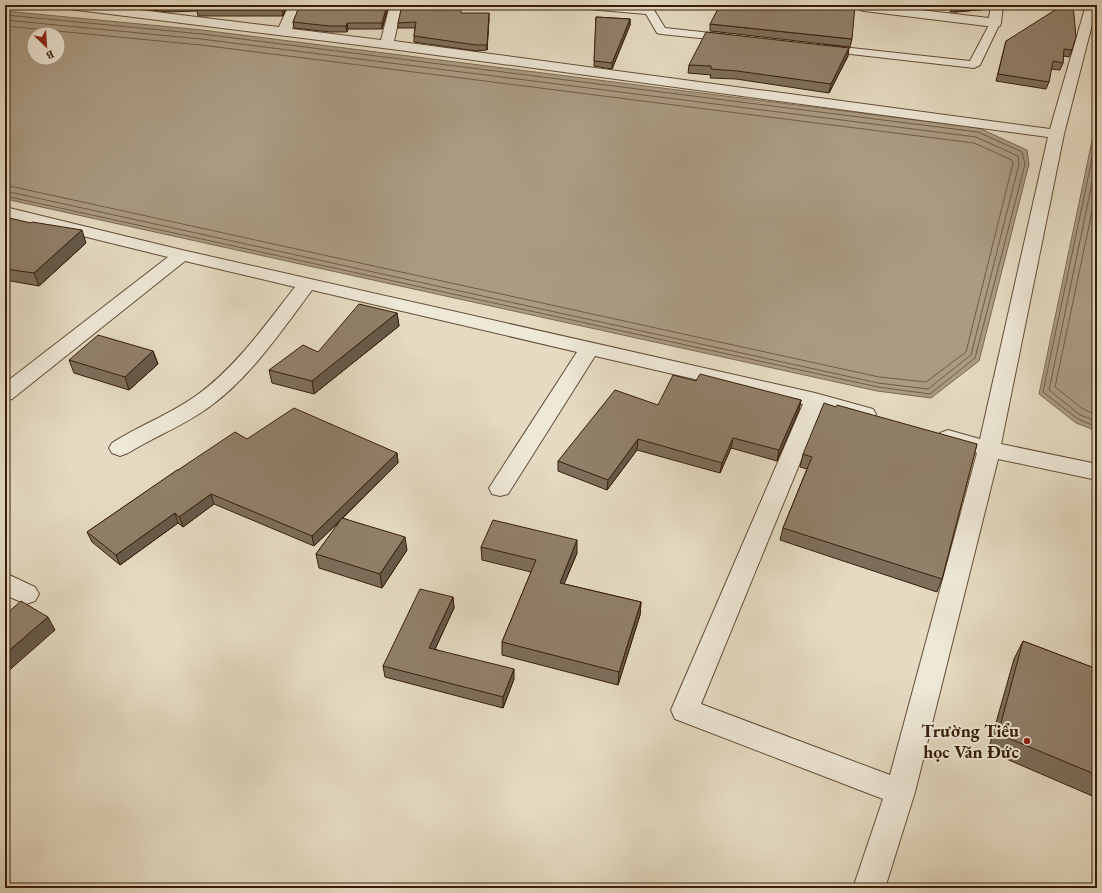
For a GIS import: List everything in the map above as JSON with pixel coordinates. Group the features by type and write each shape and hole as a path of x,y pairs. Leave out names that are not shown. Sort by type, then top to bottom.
{"street":[{"path":"69,5 194,15 284,32 1056,134"},
{"path":"284,32 295,5"},
{"path":"386,45 396,5"},
{"path":"862,5 864,7 995,23 997,5"},
{"path":"870,888 900,792 989,449 1056,134 1092,5"},
{"path":"5,212 182,255 815,400 883,419"},
{"path":"5,394 182,255"},
{"path":"120,448 138,435 183,414 204,402 258,347 307,284"},
{"path":"500,488 590,348"},
{"path":"815,400 685,710 900,792"},
{"path":"928,432 989,449 1097,472"}],"lane":[{"path":"577,5 647,8 661,30 739,39"},
{"path":"810,47 974,64 995,23"}],"water":[{"path":"5,11 202,30 979,128 1027,150 1029,164 979,361 931,398 877,391 5,199"},
{"path":"1097,117 1097,431 1076,423 1039,394"}],"building":[{"path":"156,5 284,5 282,10 197,10 199,6"},
{"path":"300,5 387,5 382,23 347,23 346,26 329,26 293,22"},
{"path":"402,5 461,5 461,13 489,13 487,45 476,45 414,36 416,22 398,23"},
{"path":"720,5 855,5 852,39 710,24"},
{"path":"952,5 976,5 952,7"},
{"path":"1063,5 1073,5 1076,37 1072,50 1064,49 1063,63 1053,61 1049,82 998,74 1006,41"},
{"path":"596,17 630,19 612,63 594,61"},
{"path":"706,32 849,48 831,84 737,71 711,69 711,66 689,65"},
{"path":"5,217 31,223 82,230 34,273 5,269"},
{"path":"359,304 397,313 312,381 269,370 303,345 318,352"},
{"path":"98,335 153,351 125,377 69,360"},
{"path":"700,374 801,400 779,450 733,438 722,463 638,439 608,480 558,461 615,390 658,405 673,375 696,381"},
{"path":"824,403 836,407 837,405 977,444 942,579 783,528 812,457 803,454"},
{"path":"294,408 397,453 312,536 211,494 179,517 175,513 116,555 87,532 235,432 247,439"},
{"path":"342,518 405,537 380,574 316,554"},
{"path":"493,520 577,540 560,583 641,602 619,672 502,642 536,560 481,547"},
{"path":"420,589 453,597 429,648 514,669 503,697 383,666"},
{"path":"21,601 48,617 5,654 5,615"},
{"path":"1023,641 1097,669 1097,775 998,734"}],"place":[{"name":"Trường Tiểu học Văn Đức","path":"1027,741"}]}
